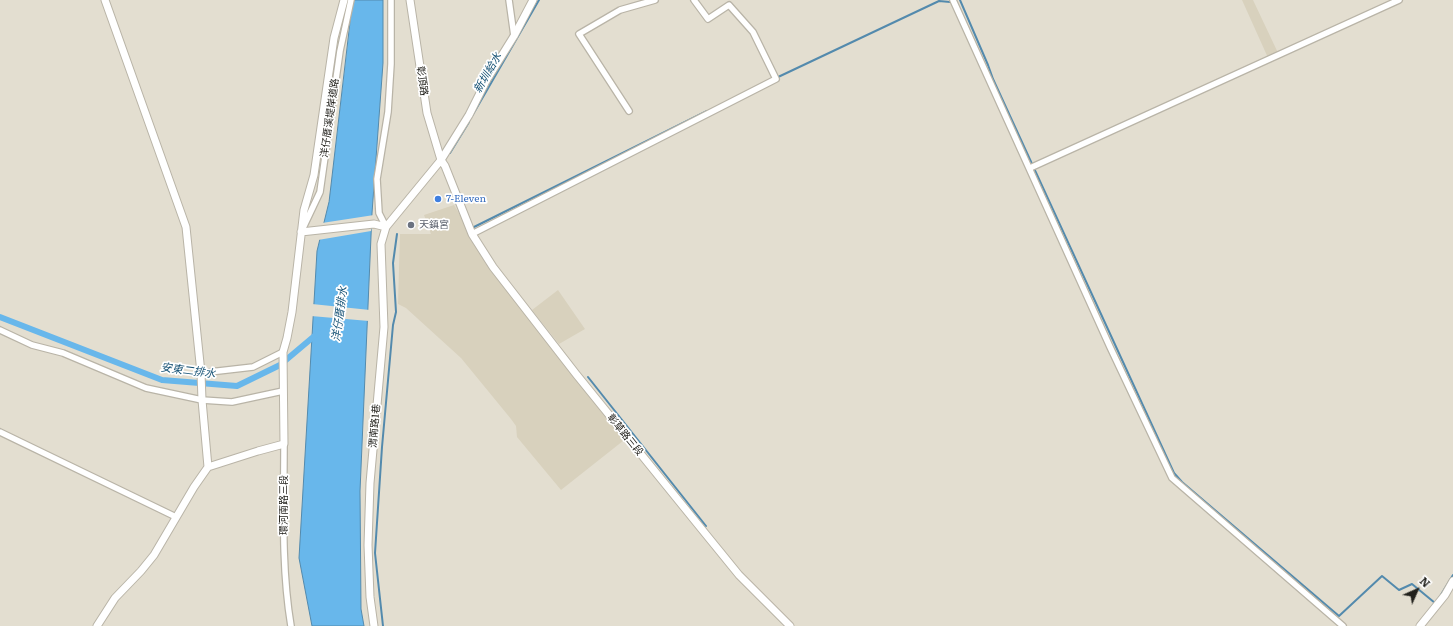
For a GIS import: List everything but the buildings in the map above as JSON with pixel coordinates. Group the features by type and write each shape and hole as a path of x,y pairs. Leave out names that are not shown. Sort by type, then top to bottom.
{"street":[{"path":"106,0 186,227 201,376 208,467"},
{"name":"環河南路三段","path":"291,626 286,598 284,530 283,352 292,312 304,210 314,175 334,38 344,0"},
{"name":"洋仔厝溪堤岸道路","path":"301,232 320,192 340,51 351,0"},
{"path":"386,227 379,213 377,179 388,112 391,64 391,0"},
{"name":"彰頂路","path":"410,0 427,112 443,163 472,234"},
{"path":"509,0 514,36"},
{"path":"386,227 443,163 486,81 514,36 533,0"},
{"path":"629,111 579,34 620,10 655,0"},
{"path":"472,234 776,79 753,32 729,5 708,20 694,0"},
{"path":"953,0 1110,347 1172,478 1343,626"},
{"path":"1030,168 1399,0"},
{"path":"301,232 374,224 386,227"},
{"name":"渭南路1巷","path":"374,626 370,597 368,532 370,483 384,327 381,244 386,227"},
{"name":"彰草路三段","path":"472,234 493,267 576,374 704,532 739,575 790,626"},
{"path":"0,330 32,345 64,353 146,388 232,402 283,391"},
{"path":"201,376 253,367 283,352"},
{"path":"0,432 176,517"},
{"path":"97,626 115,598 141,572 154,556 194,487 208,467 284,444"},
{"path":"1420,626 1445,595 1453,581"}],"shaded area":[{"path":"1242,0 1253,0 1279,55 1269,60"},
{"path":"454,205 472,235 628,437 561,490 517,437 516,426 461,358 406,308 398,304 400,234 431,234 424,215"},
{"path":"558,290 585,329 559,344 532,310"}],"water":[{"name":"洋仔厝排水","path":"353,0 383,0 383,63 372,213 360,491 361,609 364,626 312,626 299,558 317,251 329,202"}],"pier":[{"path":"374,215 371,231 318,240 322,223"},
{"path":"312,304 370,310 369,321 311,316"}],"waterway":[{"name":"新圳給水","path":"472,116 539,0"},
{"path":"776,78 939,1 950,2 956,0"},
{"path":"960,0 993,79 1174,473 1182,482 1339,616 1382,576 1399,590 1412,584 1435,603"},
{"path":"474,227 707,111"},
{"name":"新圳給水","path":"450,153 469,122"},
{"path":"383,626 375,553 382,447 393,325 396,312 393,263 397,234"},
{"name":"安東二排水","path":"0,317 162,380 237,386 280,365 318,333"},
{"path":"588,377 706,526"},
{"path":"1439,598 1453,575"}],"place":[{"name":"7-Eleven","path":"438,199"},
{"name":"天鎮宮","path":"411,225"}]}
